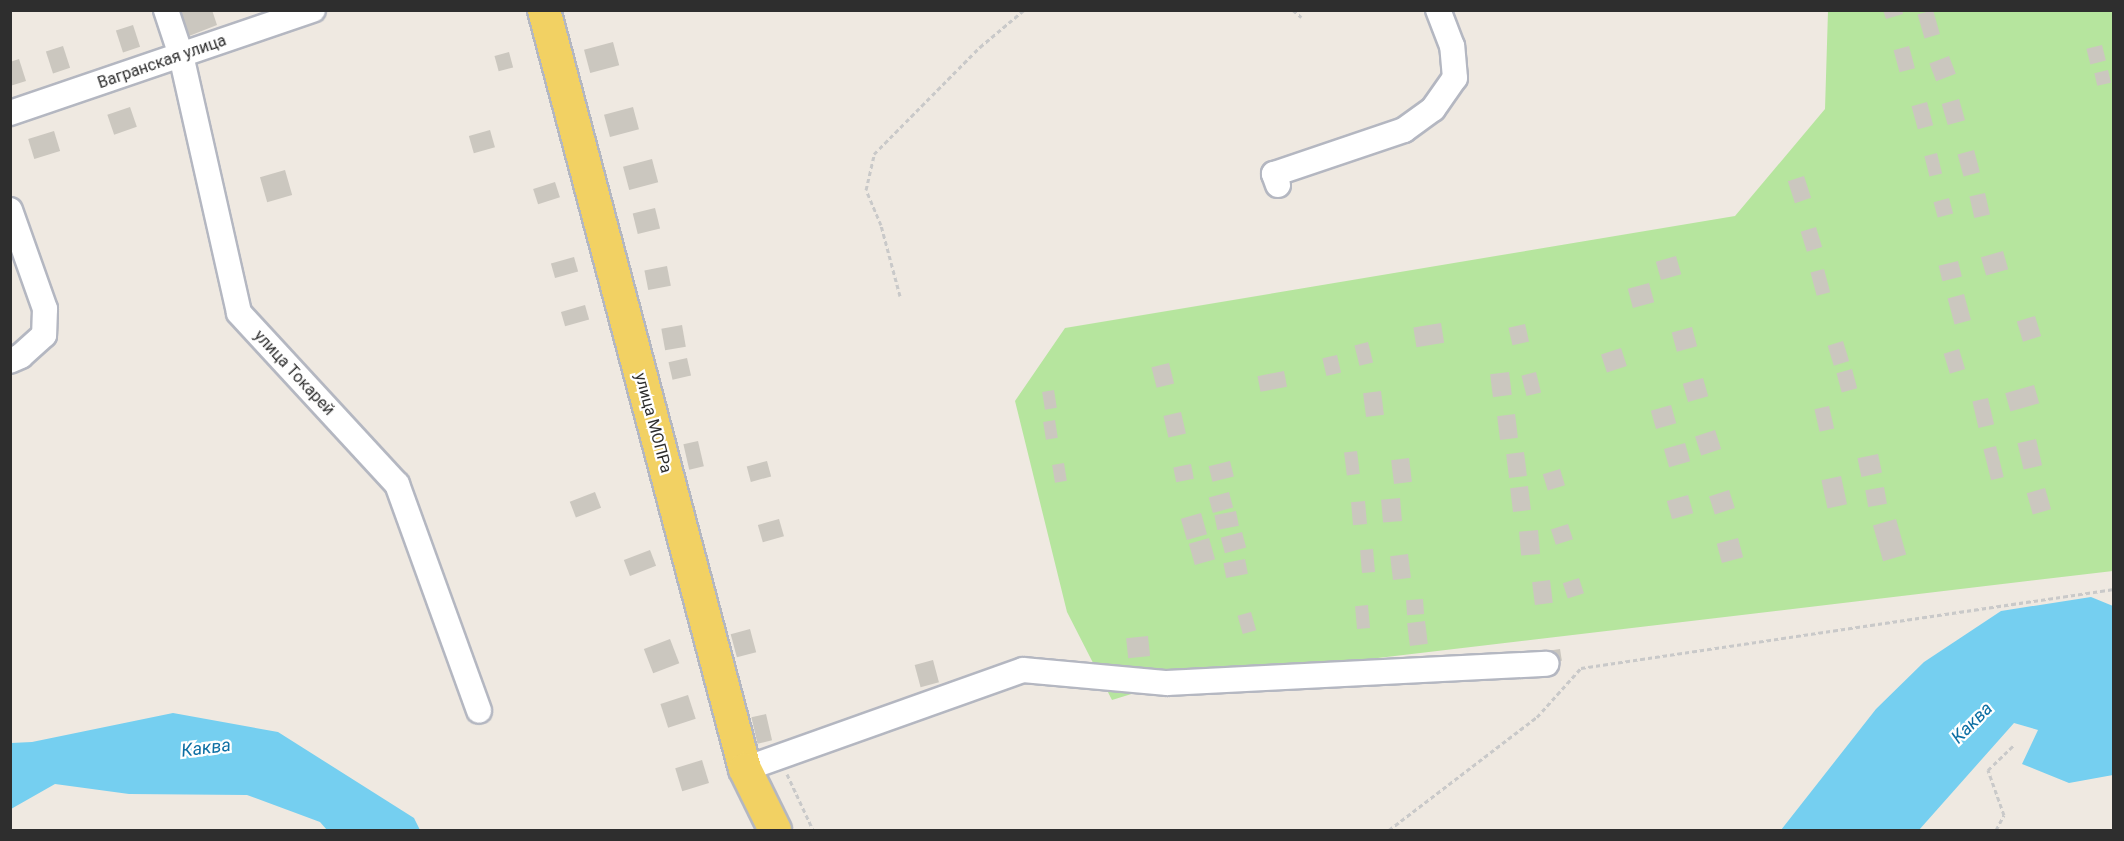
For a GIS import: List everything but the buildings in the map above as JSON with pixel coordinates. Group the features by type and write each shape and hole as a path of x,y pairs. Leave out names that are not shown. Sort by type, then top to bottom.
{"main road":[{"name":"улица МОПРа","path":"544,10 760,764 775,831"}],"street":[{"name":"улица Токарей","path":"166,10 181,55 239,313 397,484 479,711"},
{"name":"Вагранская улица","path":"10,113 313,10"},
{"path":"1278,185 1274,174 1404,130 1433,109 1455,78 1452,46 1438,10"},
{"path":"10,210 45,309 44,335 21,356 10,360"},
{"path":"760,764 1023,670 1167,684 1547,664"}],"path":[{"path":"900,296 881,225 866,190 874,154 981,47 1024,10"},
{"path":"1293,10 1300,17"},
{"path":"1389,831 1537,717 1581,668 2114,589"},
{"path":"1996,831 2004,814 1988,770 2014,745"},
{"path":"760,764 792,780 813,831"}],"green space":[{"path":"1828,11 2113,11 2113,571 1167,683 1112,700 1067,612 1015,401 1065,328 1735,216 1825,109"}],"water":[{"name":"Каква","path":"2091,597 2113,606 2113,775 2069,783 2022,764 2038,730 2014,723 1919,830 1781,830 1876,709 1924,662 2001,611"},
{"name":"Каква","path":"173,713 278,732 414,818 420,830 327,830 320,822 247,795 129,794 55,784 11,809 11,743 32,742"}]}
